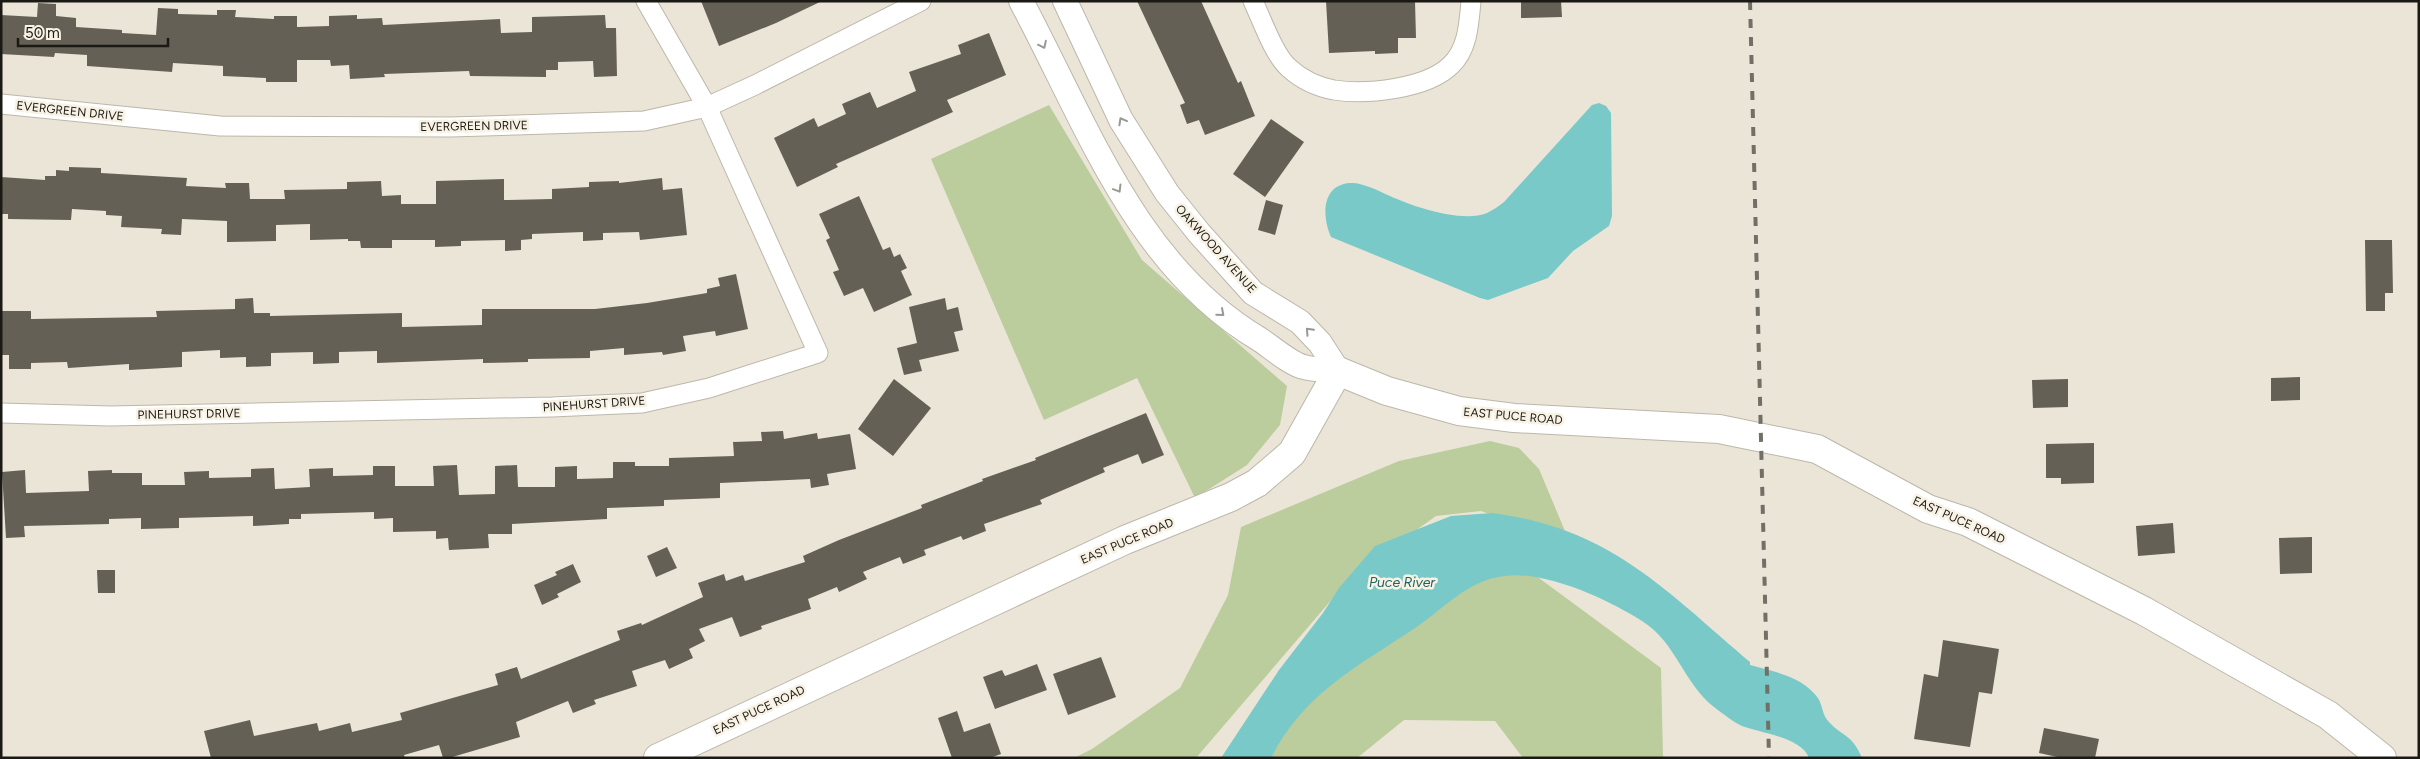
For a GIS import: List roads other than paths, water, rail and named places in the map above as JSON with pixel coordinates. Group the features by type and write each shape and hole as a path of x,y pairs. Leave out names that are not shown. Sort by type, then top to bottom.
{"main road":[{"name":"EAST PUCE ROAD","path":"658,758 1125,540 1230,497 1257,483 1292,453 1338,371 1387,391 1459,412 1514,418 1719,429 1817,449 1928,509 1968,522 2144,611 2328,715 2382,758"}],"street":[{"name":"PINEHURST DRIVE","path":"1,413 120,415 552,408 642,402 710,388 818,353 707,107 646,1"},
{"name":"EVERGREEN DRIVE","path":"1,104 220,126 315,128 451,127 644,121 707,107 755,86 921,1"},
{"path":"1021,1 1107,172 1132,213 1195,290 1234,325 1302,367 1338,371"},
{"name":"OAKWOOD AVENUE","path":"1065,1 1121,120 1167,193 1199,233 1253,293 1300,322 1320,344 1338,371"},
{"path":"1253,1 1270,39 1288,67 1309,82 1334,90 1376,90 1422,83 1451,65 1468,35 1471,1"}],"water":[{"path":"1599,103 1606,106 1611,113 1612,216 1609,226 1573,251 1548,278 1488,300 1331,237 1326,220 1326,203 1334,189 1340,185 1350,183 1365,185 1412,205 1438,212 1465,216 1477,216 1487,213 1504,202 1592,105"},
{"name":"Puce River","path":"1492,513 1533,521 1570,532 1603,548 1633,566 1690,610 1750,662 1750,665 1787,676 1812,691 1820,701 1827,719 1855,744 1862,758 1809,758 1805,751 1789,740 1742,726 1704,698 1672,651 1654,630 1642,621 1612,604 1576,588 1557,582 1520,575 1490,579 1467,589 1415,628 1353,669 1334,683 1299,716 1284,735 1271,758 1221,758 1279,670 1323,613 1339,588 1375,546 1451,516"}],"railway":[{"path":"1750,1 1769,758"}]}
